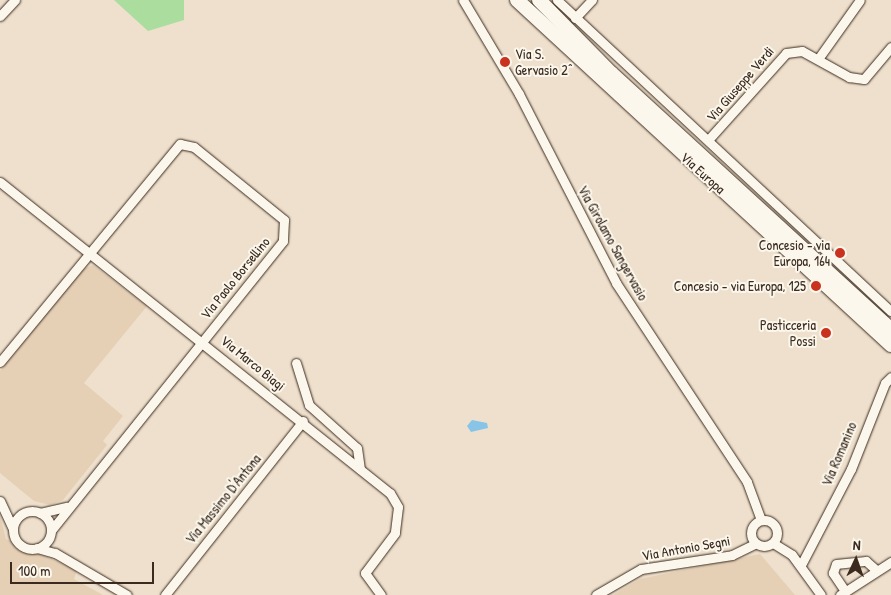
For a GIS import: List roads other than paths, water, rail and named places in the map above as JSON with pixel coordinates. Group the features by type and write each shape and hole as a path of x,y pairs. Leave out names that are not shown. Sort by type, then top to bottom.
{"main road":[{"name":"Via Europa","path":"517,0 891,345"},
{"name":"Via Europa","path":"538,0 611,73 891,330"}],"street":[{"path":"0,15 15,0"},
{"name":"Via Girolamo Sangervasio","path":"463,0 518,94 616,283 747,482 761,520 776,527 773,543"},
{"name":"Via Europa","path":"557,0 891,311"},
{"path":"575,18 592,0"},
{"path":"818,59 860,0"},
{"name":"Via Giuseppe Verdi","path":"708,140 786,53 794,49 818,59 849,77 864,79 891,47"},
{"path":"611,73 622,61"},
{"name":"Via Paolo Borsellino","path":"0,362 90,250 180,144 194,147 279,214 286,230 283,241 67,508 50,534"},
{"name":"Via Europa","path":"722,175 733,163"},
{"name":"Via Marco Biagi","path":"0,182 90,250 390,493 399,518 395,533 365,573 380,595"},
{"path":"296,363 309,405 357,448 360,469"},
{"name":"Via Romanino","path":"801,565 811,542 851,469 885,383 891,377"},
{"name":"Via Massimo D'Antona","path":"168,594 303,421"},
{"path":"3,504 25,512 40,513 67,508"},
{"path":"3,504 22,547 36,548 55,553 127,595"},
{"path":"13,529 25,512"},
{"path":"40,513 50,534 55,553"},
{"path":"761,520 750,530 755,544 773,543 792,556 801,565 821,595"},
{"path":"36,548 50,534"},
{"name":"Via Romanino","path":"792,556 811,542"},
{"name":"Via Antonio Segni","path":"596,595 640,569 732,555 755,544"},
{"path":"876,570 866,561 836,564 833,573 842,593 891,562"}],"water":[{"path":"472,420 487,423 488,428 471,432 467,426"}],"place":[{"name":"Via S. Gervasio 2^","path":"505,62"},
{"name":"Concesio - via Europa, 164","path":"840,253"},
{"name":"Concesio - via Europa, 125","path":"816,286"},
{"name":"Pasticceria Possi","path":"826,333"}]}
